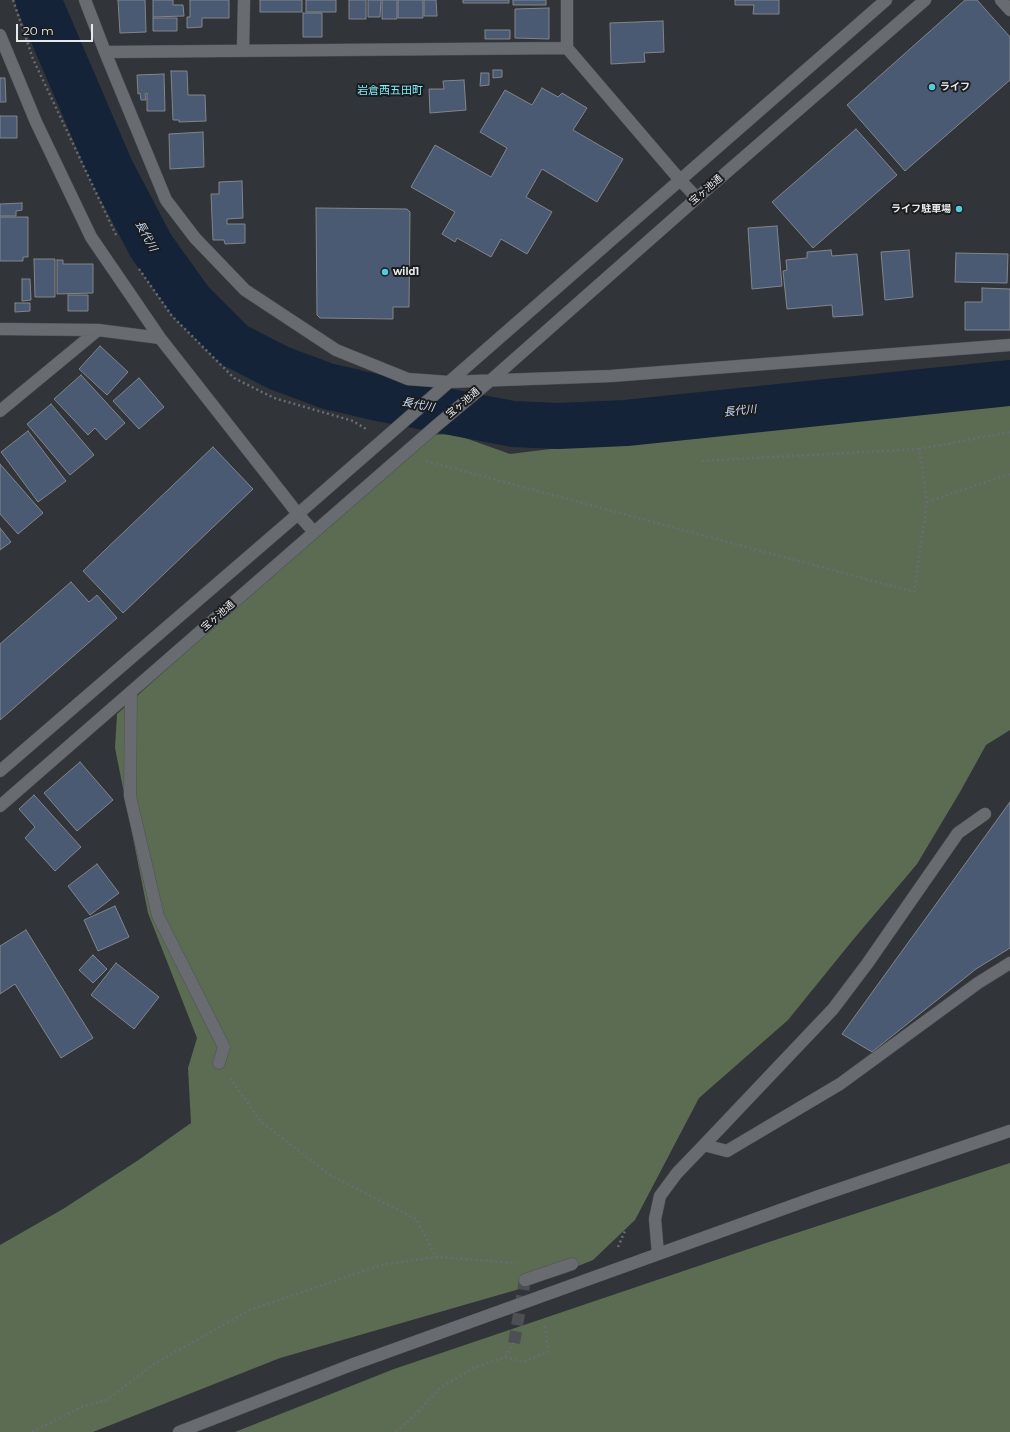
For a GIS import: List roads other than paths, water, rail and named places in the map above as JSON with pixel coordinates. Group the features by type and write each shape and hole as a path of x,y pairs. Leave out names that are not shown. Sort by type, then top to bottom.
{"street":[{"path":"85,0 166,200 195,238 245,290 336,350 408,379 448,382 611,376 1010,345"},
{"path":"243,51 244,0"},
{"path":"567,0 567,48 697,198"},
{"path":"0,771 298,514 886,0"},
{"name":"宝ヶ池通","path":"0,806 403,454 491,380 697,198 925,0"},
{"path":"1001,0 1010,10"},
{"path":"0,35 3,52 91,237 160,338 298,514 314,532"},
{"path":"105,52 567,48"},
{"path":"0,330 98,330 160,338"},
{"path":"0,411 98,330"},
{"path":"131,692 130,796 158,916 224,1047 219,1063"},
{"path":"658,1254 655,1219 660,1196 677,1173 833,1008 867,964 958,833 985,814"},
{"path":"704,1145 727,1151 840,1084 978,983 1010,963"},
{"path":"179,1432 351,1365 819,1196 1010,1131"},
{"path":"525,1280 572,1264"}],"waterway":[{"name":"長代川","path":"38,0 111,170 151,246 191,302 234,345 279,368 327,386 383,399 513,424 558,426 626,423 1010,383"}],"tunnel":[{"path":"514,1343 525,1280"}],"place":[{"name":"ライフ","path":"932,87"},
{"name":"ライフ駐車場","path":"959,209"},
{"name":"wild1","path":"385,272"}],"district":[{"name":"岩倉西五田町","path":"390,91"}]}
